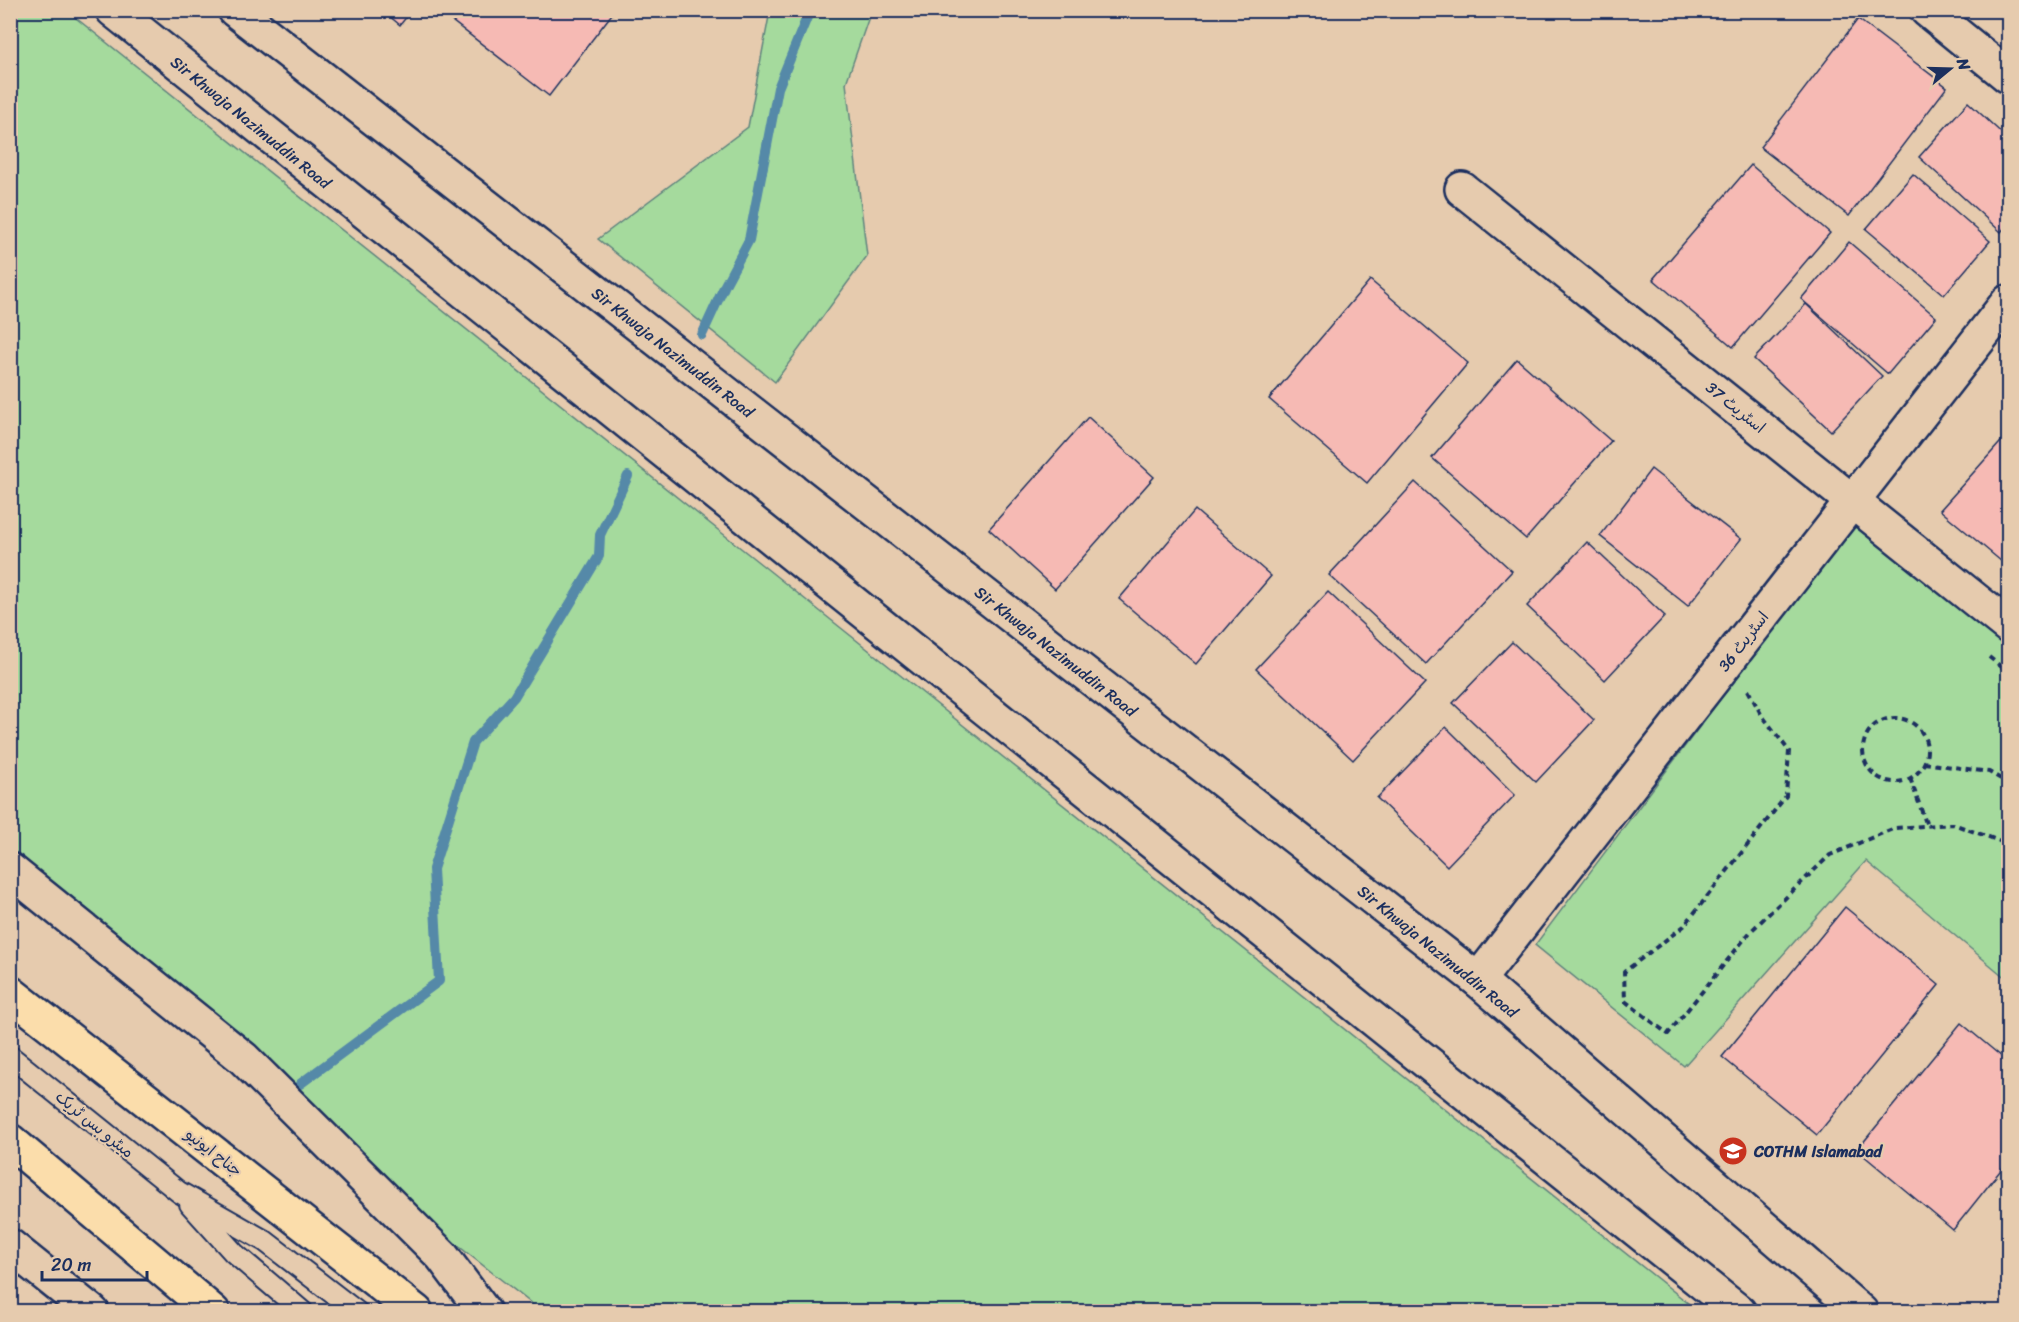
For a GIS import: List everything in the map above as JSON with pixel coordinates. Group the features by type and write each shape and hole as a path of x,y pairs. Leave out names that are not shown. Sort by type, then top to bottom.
{"main road":[{"name":"Sir Khwaja Nazimuddin Road","path":"113,10 1739,1311"},
{"name":"Sir Khwaja Nazimuddin Road","path":"235,10 1478,980 1861,1311"},
{"path":"1927,10 2008,76"},
{"name":"اسٹریٹ 37","path":"1462,189 2008,626"},
{"name":"اسٹریٹ 36","path":"1478,980 2008,302"},
{"path":"10,870 243,1058 442,1256 484,1311"},
{"name":"جناح ایونیو","path":"10,993 416,1311"},
{"path":"10,1141 213,1311"},
{"path":"10,1246 92,1311"}],"lane":[{"name":"میٹرو بس ٹریک","path":"10,1056 179,1192 234,1253 303,1311"},
{"name":"میٹرو بس ٹریک","path":"179,1192 266,1241 357,1311"}],"path":[{"path":"1982,651 2008,672"},
{"path":"1745,686 1761,714 1789,751 1786,796 1684,926 1624,972 1625,1001 1668,1034 1751,931 1830,855 1895,828 1953,824 2008,844"},
{"path":"1898,718 1916,725 1927,743 1924,764 1919,772 1900,782 1879,777 1865,761 1863,751 1870,730 1887,719 1898,718"},
{"path":"1924,764 1989,772 2008,783"},
{"path":"1910,778 1927,826"}],"green space":[{"path":"10,11 67,11 1698,1311 541,1311 11,894"},
{"path":"770,11 871,11 846,83 867,256 775,382 598,239 748,127"},
{"path":"1854,522 2008,647 2008,980 1866,861 1684,1066 1535,945"}],"building":[{"path":"382,10 412,10 400,25"},
{"path":"460,10 615,10 549,96 452,21"},
{"path":"1858,19 1947,87 1849,216 1760,147"},
{"path":"1968,102 2008,139 2008,224 2001,232 1919,157"},
{"path":"1751,165 1830,233 1733,347 1653,279"},
{"path":"1913,174 1990,241 1944,295 1866,229"},
{"path":"1849,242 1936,317 1888,374 1801,299"},
{"path":"1370,280 1468,363 1367,483 1269,399"},
{"path":"1806,304 1882,376 1831,431 1754,359"},
{"path":"1517,359 1611,441 1526,539 1432,458"},
{"path":"1088,417 1154,477 1055,589 989,529"},
{"path":"2008,434 2008,567 1940,510"},
{"path":"1651,469 1741,539 1688,606 1600,536"},
{"path":"1415,482 1512,571 1426,664 1329,575"},
{"path":"1195,510 1271,576 1196,664 1119,599"},
{"path":"1587,542 1665,616 1605,680 1527,606"},
{"path":"1328,592 1425,683 1353,760 1256,669"},
{"path":"1512,642 1594,720 1536,782 1453,703"},
{"path":"1446,727 1515,795 1447,866 1377,798"},
{"path":"1845,907 1939,985 1817,1135 1722,1057"},
{"path":"1961,1023 2008,1062 2008,1161 1953,1230 1857,1150"}],"waterway":[{"path":"702,335 749,240 778,88 810,10"},
{"path":"300,1084 439,981 433,869 473,742 514,697 599,556 600,535 628,476"}],"place":[{"name":"COTHM Islamabad","path":"1733,1151"}]}
